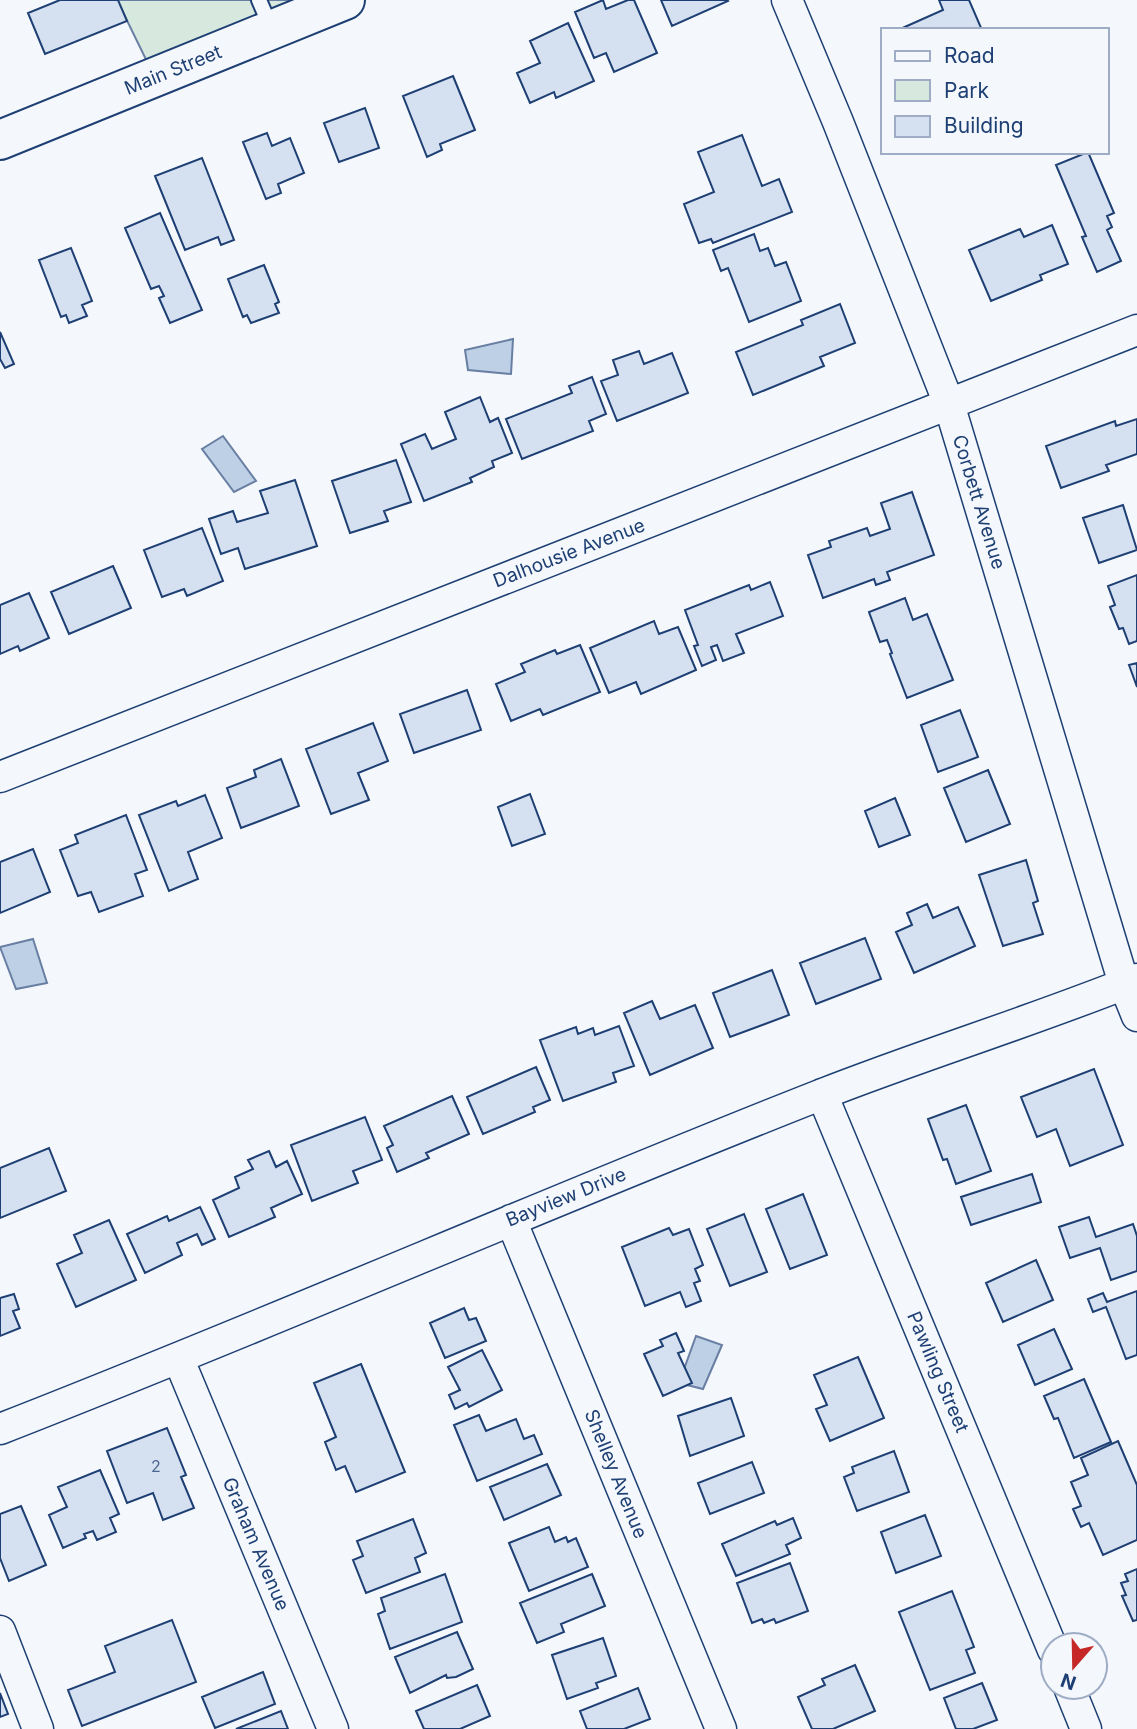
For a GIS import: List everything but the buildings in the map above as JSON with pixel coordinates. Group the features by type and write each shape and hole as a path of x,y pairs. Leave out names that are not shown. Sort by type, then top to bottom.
{"main road":[{"name":"Main Street","path":"0,140 265,15 345,0"}],"street":[{"name":"Corbett Avenue","path":"787,0 949,404 1130,981 1137,1016"},
{"name":"Dalhousie Avenue","path":"0,777 1137,330"},
{"name":"Bayview Drive","path":"0,1429 179,1360 511,1220 822,1094 1130,981"},
{"name":"Pawling Street","path":"822,1094 1045,1631"},
{"name":"Shelley Avenue","path":"511,1220 721,1729"},
{"name":"Graham Avenue","path":"179,1360 333,1729"},
{"path":"0,1631 38,1729"},
{"path":"1075,1701 1086,1729"}],"green space":[{"path":"117,0 351,0 156,80"}],"water":[{"path":"513,339 511,374 468,370 465,350"},
{"path":"223,436 256,481 234,492 202,449"},
{"path":"33,939 47,983 16,989 0,947"},
{"path":"696,1336 722,1345 703,1389 679,1383"}]}
